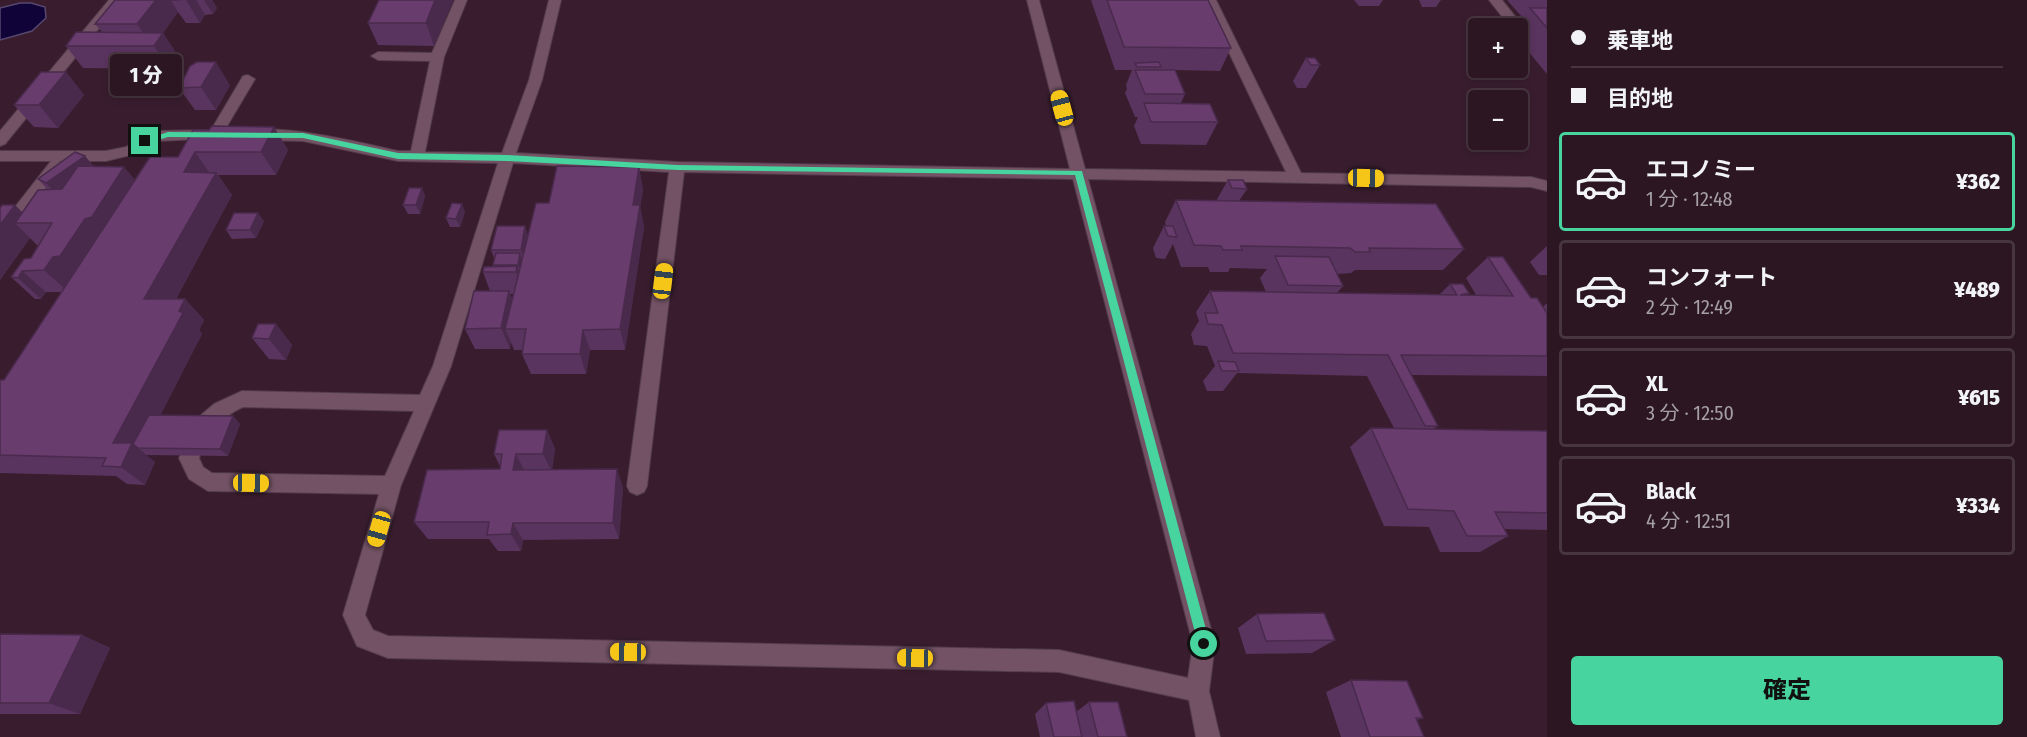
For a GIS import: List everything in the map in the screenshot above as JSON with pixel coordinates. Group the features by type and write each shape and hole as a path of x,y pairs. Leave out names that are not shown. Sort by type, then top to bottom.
{"lane":[{"path":"0,141 116,0"},
{"path":"417,157 438,57 461,0"},
{"path":"555,0 546,43 519,131 507,158 442,366 391,485 354,615 357,630 368,643 388,647 1059,661 1198,691"},
{"path":"1033,0 1204,644 1198,691 1208,737"},
{"path":"1210,0 1296,177"},
{"path":"1495,0 1510,18"},
{"path":"378,56 438,57"},
{"path":"215,135 248,79"},
{"path":"0,156 118,154 162,135 303,136 398,156 417,157 507,158 677,167 1079,172 1530,182 1547,186"},
{"path":"0,238 62,156"},
{"path":"637,486 677,167"},
{"path":"391,485 208,482 196,473 189,458 206,420 221,408 242,399 426,403"}],"shaded area":[{"path":"20,3 45,7 46,18 32,31 0,40 0,8"}],"building":[{"path":"115,0 156,0 137,24 95,24"},
{"path":"379,0 435,0 426,23 368,23"},
{"path":"1107,0 1208,0 1231,48 1124,47"},
{"path":"1530,8 1547,8 1547,28"},
{"path":"76,32 163,33 154,46 66,46"},
{"path":"1306,58 1315,58 1320,65 1311,65"},
{"path":"197,62 216,62 201,87 179,88 190,66"},
{"path":"1159,62 1161,67 1137,67 1135,63"},
{"path":"1135,70 1175,70 1185,94 1145,94"},
{"path":"41,72 66,72 39,105 14,105"},
{"path":"1144,103 1210,104 1218,122 1151,122"},
{"path":"212,126 274,127 261,152 195,152 184,172 216,173 144,299 185,299 179,311 183,313 113,443 132,443 121,467 102,466 106,458 0,455 0,380 4,380 150,157 178,157 193,130 209,130"},
{"path":"75,152 85,156 46,183 38,179"},
{"path":"78,166 124,167 92,217 85,219 60,256 53,257 44,270 22,271 18,278 11,277 24,259 31,258 52,223 15,223 38,190 62,189"},
{"path":"557,166 639,167 633,205 640,205 620,329 583,330 580,354 522,354 526,329 505,329 536,203 549,203"},
{"path":"1228,180 1243,180 1247,189 1232,188"},
{"path":"409,188 422,188 416,205 403,205"},
{"path":"1176,200 1436,204 1464,249 1369,248 1370,252 1355,252 1350,248 1241,246 1242,250 1223,250 1221,246 1194,245"},
{"path":"452,203 462,204 456,219 446,218"},
{"path":"2,205 15,205 0,225 0,208"},
{"path":"234,213 258,213 250,230 226,230"},
{"path":"497,226 525,226 521,250 491,250"},
{"path":"1164,226 1173,226 1177,237 1168,236"},
{"path":"496,253 520,253 518,265 493,265"},
{"path":"1275,256 1329,257 1343,286 1288,285"},
{"path":"1488,257 1503,257 1531,298 1537,298 1547,313 1547,356 1401,355 1438,426 1425,426 1388,355 1233,353 1222,325 1208,324 1205,313 1218,313 1210,291 1457,295 1450,284 1463,284 1469,293 1460,295 1513,296"},
{"path":"517,266 516,272 483,272 484,267"},
{"path":"474,291 509,291 501,328 465,329"},
{"path":"258,324 276,324 269,339 252,338"},
{"path":"1218,361 1235,362 1239,371 1222,371"},
{"path":"149,415 233,416 220,449 138,448 133,444"},
{"path":"1371,428 1547,431 1547,513 1495,512 1508,536 1467,536 1454,511 1408,509"},
{"path":"499,430 547,430 543,454 516,454 513,470 617,469 613,523 513,523 511,534 487,535 489,522 414,522 427,470 500,469 502,454 494,454"},
{"path":"1324,613 1335,640 1266,641 1257,614"},
{"path":"0,634 82,635 49,703 0,703"},
{"path":"1351,680 1407,681 1423,718 1416,718 1424,737 1370,737"},
{"path":"1074,701 1082,737 1054,737 1046,703"},
{"path":"1089,702 1118,702 1127,737 1098,737"}],"route":[{"path":"145,141 155,136 168,134 303,136 398,156 507,158 677,167 1079,172 1204,644"}]}
